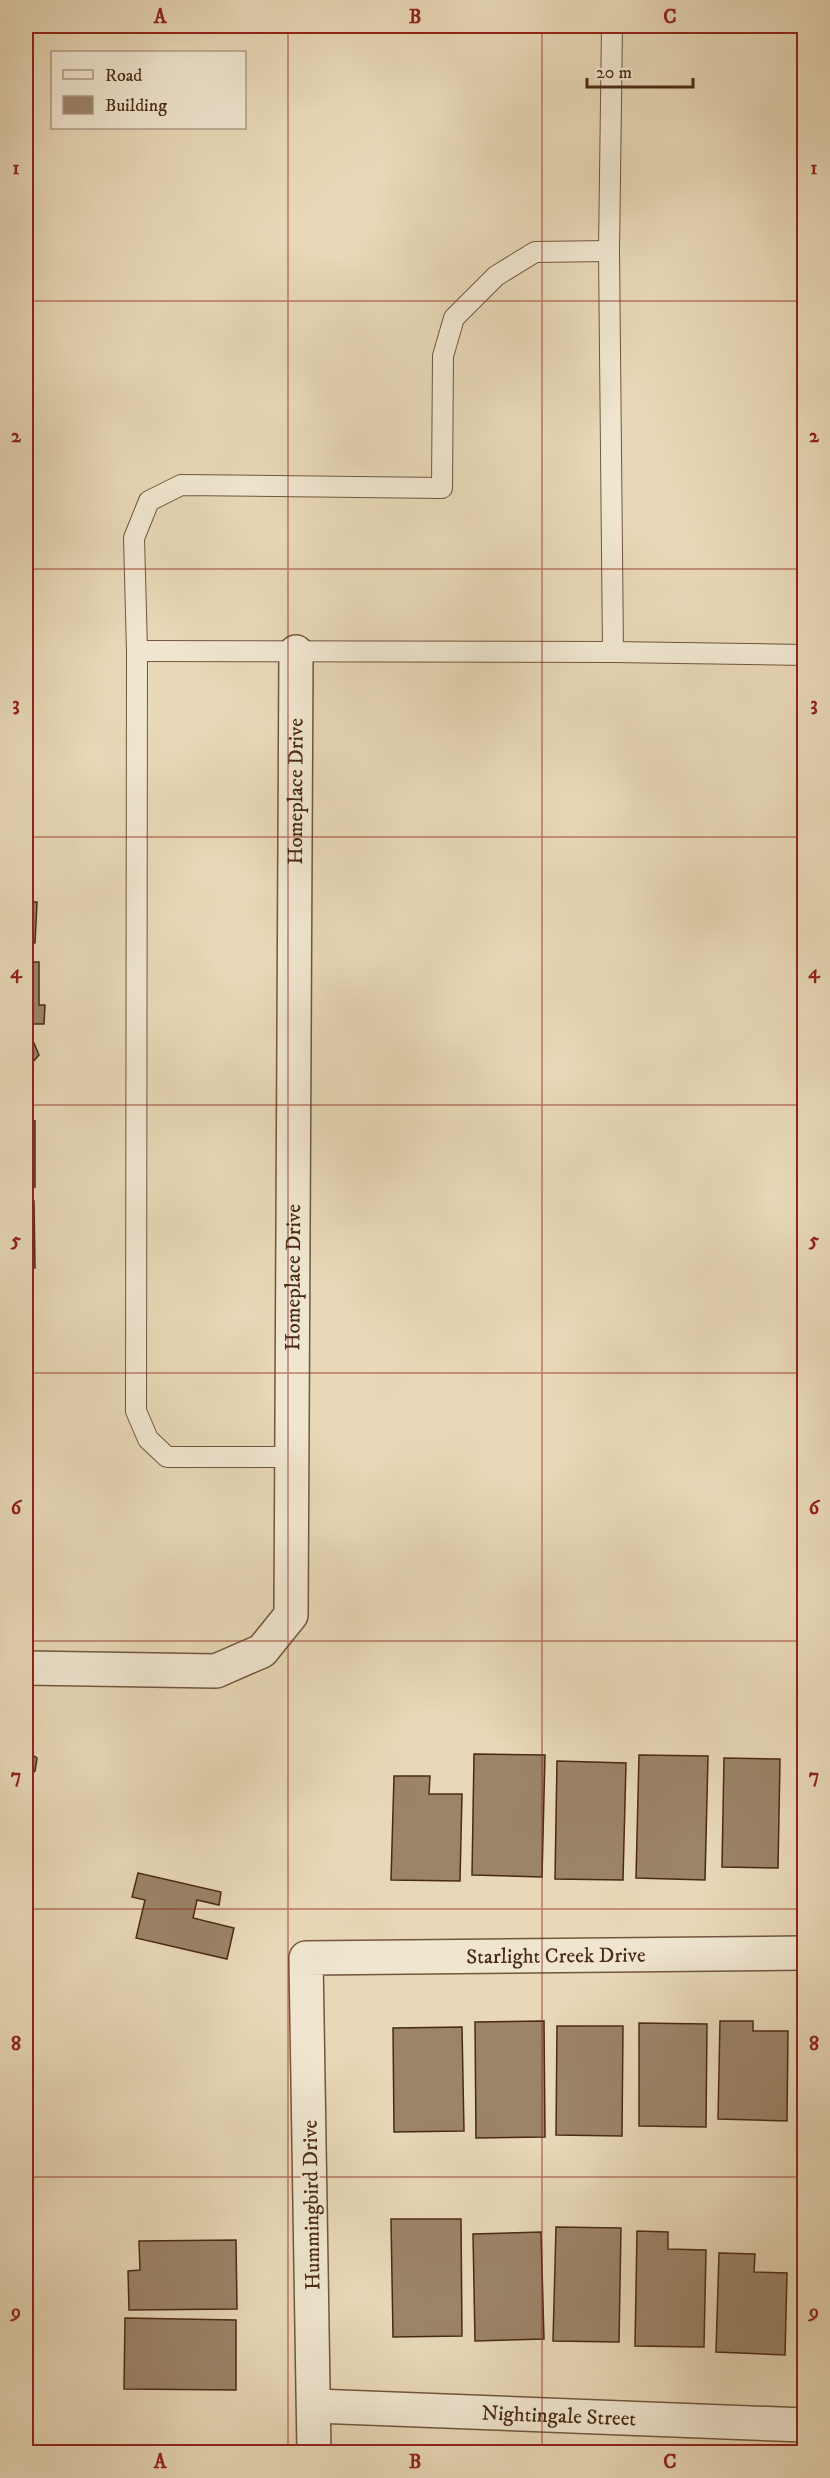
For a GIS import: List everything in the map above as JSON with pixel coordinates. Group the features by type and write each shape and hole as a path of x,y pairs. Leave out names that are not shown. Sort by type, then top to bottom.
{"street":[{"name":"Homeplace Drive","path":"26,1668 216,1671 262,1651 291,1615 296,652"},
{"name":"Starlight Creek Drive","path":"306,1958 804,1953"},
{"name":"Hummingbird Drive","path":"306,1958 314,2452"},
{"name":"Nightingale Street","path":"315,2406 804,2425"}],"lane":[{"path":"612,26 609,251 613,652"},
{"path":"293,1457 167,1457 148,1439 136,1411 137,651 134,538 150,501 181,485 442,488 444,356 454,318 496,276 535,252 609,251"},
{"path":"137,651 613,652 804,655"}],"building":[{"path":"26,902 37,902 35,943 26,942"},
{"path":"26,962 39,962 39,1005 45,1005 44,1024 26,1024"},
{"path":"26,1043 34,1043 39,1055 31,1064 30,1105 26,1105"},
{"path":"26,1121 35,1121 35,1187 26,1187"},
{"path":"26,1201 34,1201 35,1268 26,1268"},
{"path":"26,1529 31,1529 30,1578 26,1578"},
{"path":"26,1724 30,1724 30,1753 37,1758 35,1771 29,1776 29,1788 26,1788"},
{"path":"474,1754 545,1755 542,1877 472,1875"},
{"path":"639,1755 708,1756 705,1880 636,1878"},
{"path":"724,1758 780,1759 778,1868 722,1867"},
{"path":"557,1761 626,1763 623,1880 555,1879"},
{"path":"804,1771 804,1875 801,1875"},
{"path":"394,1776 430,1776 429,1794 462,1794 460,1881 391,1880"},
{"path":"26,1804 28,1804 27,1869 26,1869"},
{"path":"138,1873 221,1892 219,1905 197,1900 193,1918 234,1928 227,1959 136,1938 145,1900 132,1897"},
{"path":"26,1886 28,1950 26,1950"},
{"path":"544,2021 545,2137 476,2138 475,2022"},
{"path":"720,2021 753,2021 753,2031 788,2031 787,2121 718,2119"},
{"path":"639,2023 707,2024 706,2127 639,2126"},
{"path":"557,2026 623,2026 622,2136 556,2135"},
{"path":"462,2027 464,2131 394,2132 393,2028"},
{"path":"26,2138 28,2138 27,2192 26,2192"},
{"path":"26,2219 30,2219 31,2287 26,2287"},
{"path":"391,2219 461,2219 462,2336 393,2337"},
{"path":"556,2227 621,2228 619,2342 553,2341"},
{"path":"637,2231 668,2232 668,2249 706,2250 704,2347 635,2346"},
{"path":"541,2232 544,2339 475,2341 473,2234"},
{"path":"236,2240 237,2309 129,2310 128,2271 140,2270 139,2241"},
{"path":"798,2245 804,2245 804,2359 800,2359"},
{"path":"719,2253 755,2254 754,2272 787,2273 785,2355 716,2352"},
{"path":"125,2318 236,2320 236,2390 124,2389"}]}
